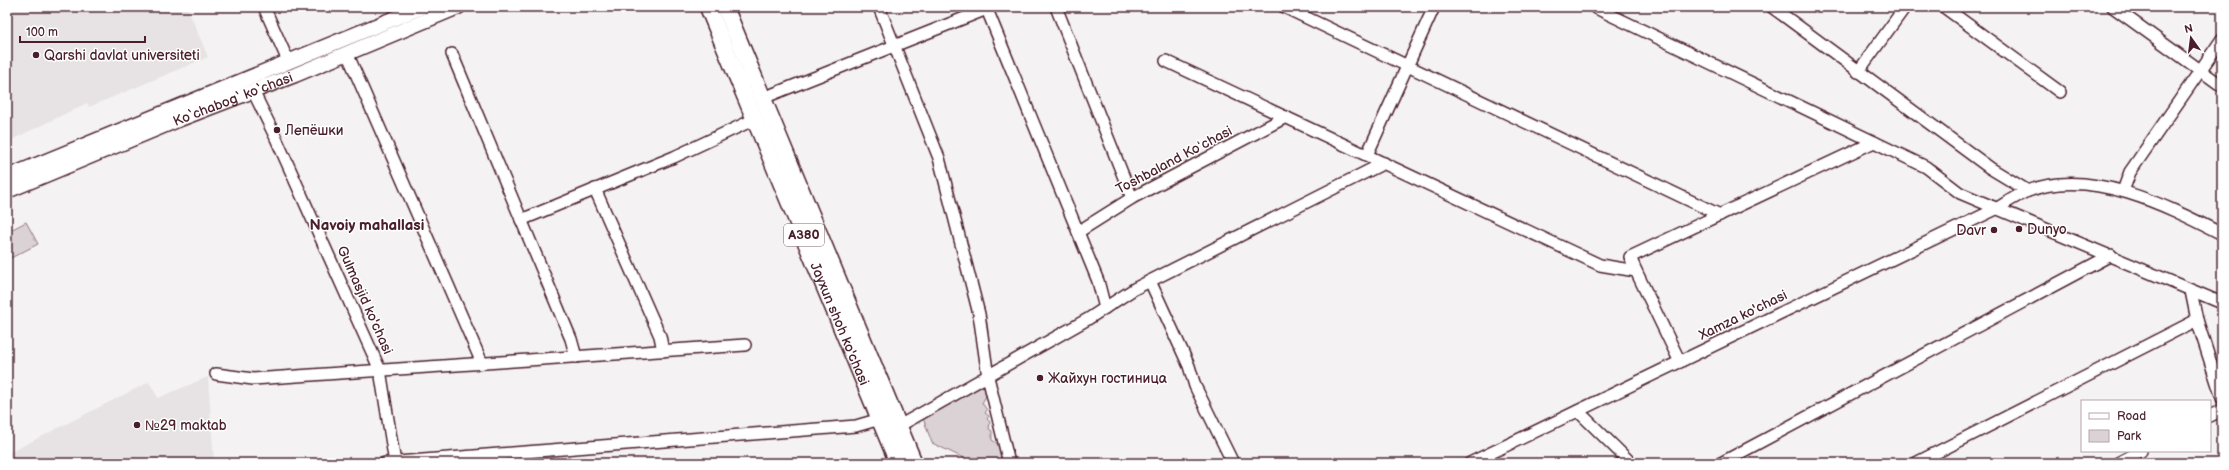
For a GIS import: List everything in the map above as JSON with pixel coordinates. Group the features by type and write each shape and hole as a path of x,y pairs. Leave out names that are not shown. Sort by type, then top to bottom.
{"highway":[{"name":"Jayxun shoh ko'chasi","path":"708,7 898,463"},
{"name":"Jayxun shoh ko'chasi","path":"725,7 914,463"}],"main road":[{"name":"Ko‘chabog‘ ko‘chasi","path":"7,177 287,68 422,7"},
{"name":"Ko‘chabog‘ ko‘chasi","path":"7,191 180,119 253,91 287,68 347,53 455,8"}],"street":[{"path":"264,7 287,68"},
{"path":"879,7 939,158 978,314 988,377 1009,463"},
{"path":"1056,7 1132,198"},
{"path":"1284,7 1408,64 1720,215"},
{"path":"1367,155 1434,7"},
{"path":"1594,7 1926,167 1960,193 2111,255 2222,304"},
{"path":"1772,7 1990,168 2028,191"},
{"path":"1858,72 1905,7"},
{"path":"1944,7 2060,92"},
{"path":"2113,7 2222,86"},
{"path":"763,98 986,8 1098,281 1105,308"},
{"path":"2123,191 2130,172 2222,39"},
{"path":"347,53 482,363"},
{"path":"452,54 571,339 576,357"},
{"path":"1166,61 1600,265 1636,271"},
{"name":"Gulmasjid ko'chasi","path":"253,91 275,136 380,370 392,463"},
{"name":"Toshbaland Koʻchasi","path":"1078,232 1132,198 1286,117"},
{"path":"521,220 674,158 755,120"},
{"path":"1680,362 1630,257 1874,142"},
{"path":"899,426 988,377 1150,281 1384,163"},
{"name":"Xamza ko'chasi","path":"1470,463 1996,209 2028,191 2065,183 2101,186 2123,191 2180,213 2222,234"},
{"path":"595,189 660,336 663,351"},
{"path":"1721,463 2111,255"},
{"path":"1150,281 1189,366 1195,386 1233,463"},
{"path":"2191,291 2197,320 2222,398"},
{"path":"1916,463 2197,320"},
{"path":"216,374 253,379 745,345"},
{"path":"2211,416 2222,410"},
{"path":"1578,411 1631,463"},
{"path":"392,463 856,426 880,420"},
{"path":"2118,463 2139,452"}],"shaded area":[{"path":"7,7 187,7 208,57 89,107 87,103 7,142"},
{"name":"№29 maktab","path":"208,377 214,463 13,463 9,453 149,382 158,398"}],"green space":[{"path":"26,222 38,244 7,260 7,232"},
{"path":"978,386 984,387 987,394 982,403 987,410 985,413 989,416 987,419 990,422 989,429 992,431 992,440 1001,446 1006,463 974,463 932,443 923,418"}],"place":[{"name":"Qarshi davlat universiteti","path":"36,55"},
{"name":"Лепёшки","path":"277,130"},
{"name":"Dunyo","path":"2019,229"},
{"name":"Davr","path":"1994,230"},
{"name":"Жайхун гостиница","path":"1040,378"},
{"name":"№29 maktab","path":"137,425"}],"district":[{"name":"Navoiy mahallasi","path":"367,225"}]}
